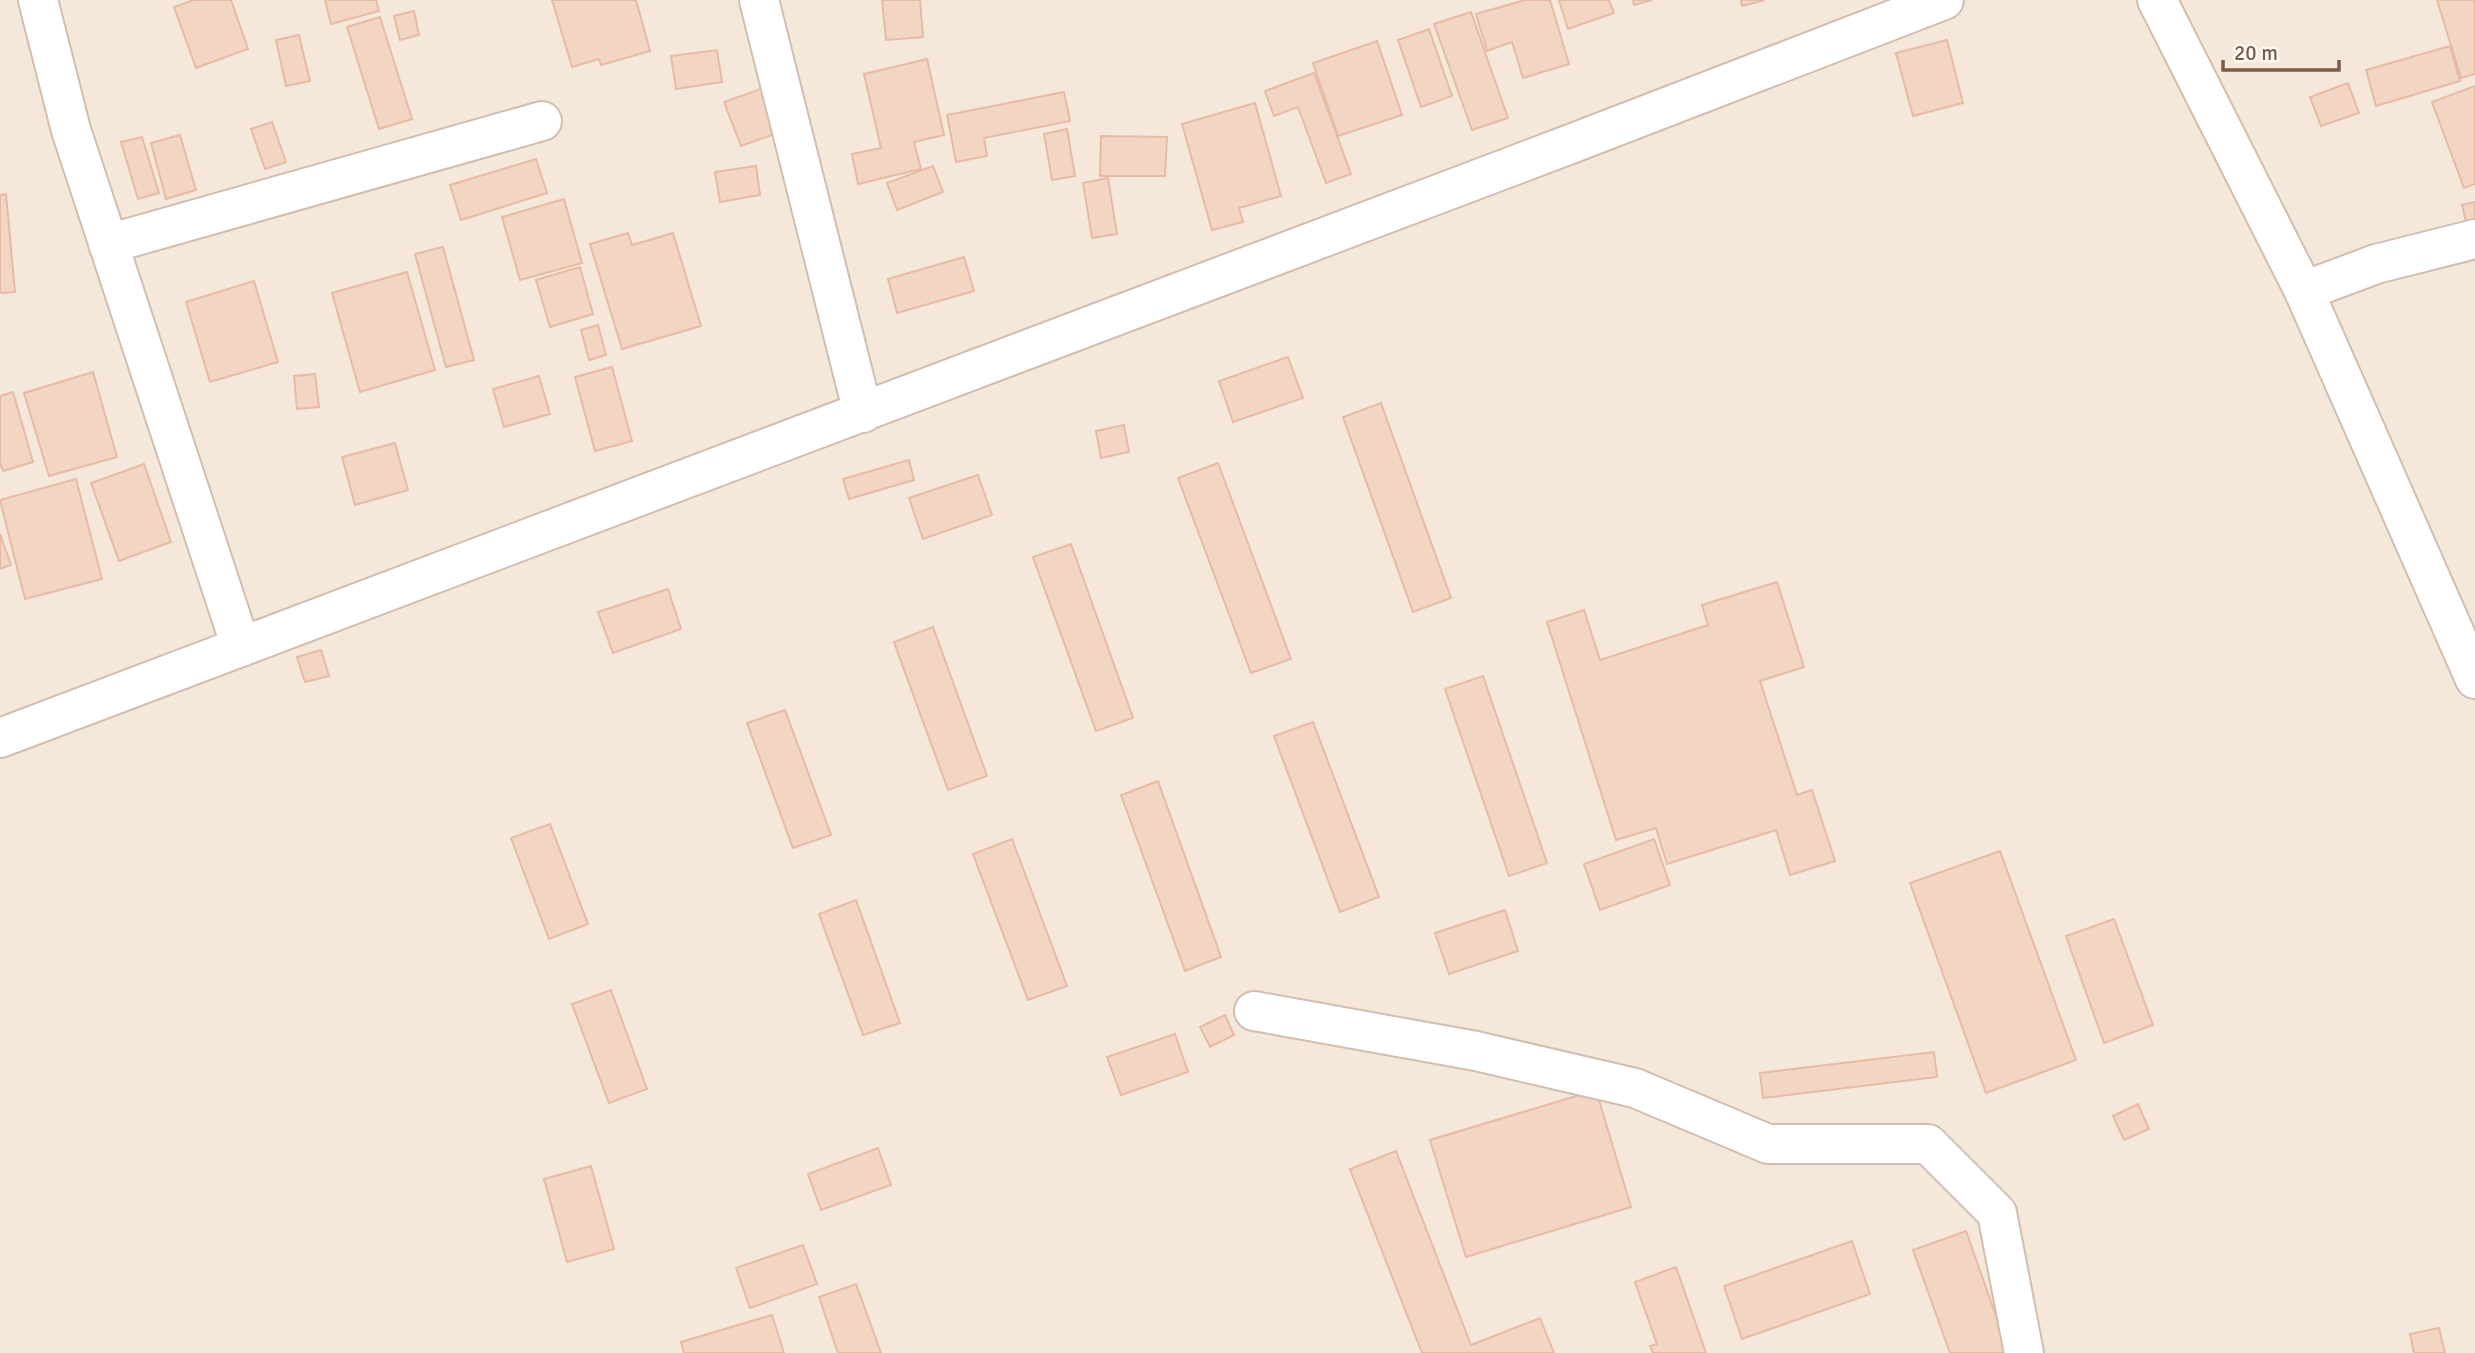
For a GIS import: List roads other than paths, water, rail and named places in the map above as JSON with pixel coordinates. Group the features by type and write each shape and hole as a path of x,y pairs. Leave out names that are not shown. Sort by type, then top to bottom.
{"street":[{"path":"38,0 71,130 241,647"},
{"path":"759,0 863,412"},
{"path":"0,738 1944,0"},
{"path":"2157,0 2304,291 2475,679"},
{"path":"108,244 542,121"},
{"path":"2304,291 2376,264 2475,239"},
{"path":"1254,1011 1475,1051 1635,1088 1768,1144 1928,1144 1997,1213 2024,1353"}]}
